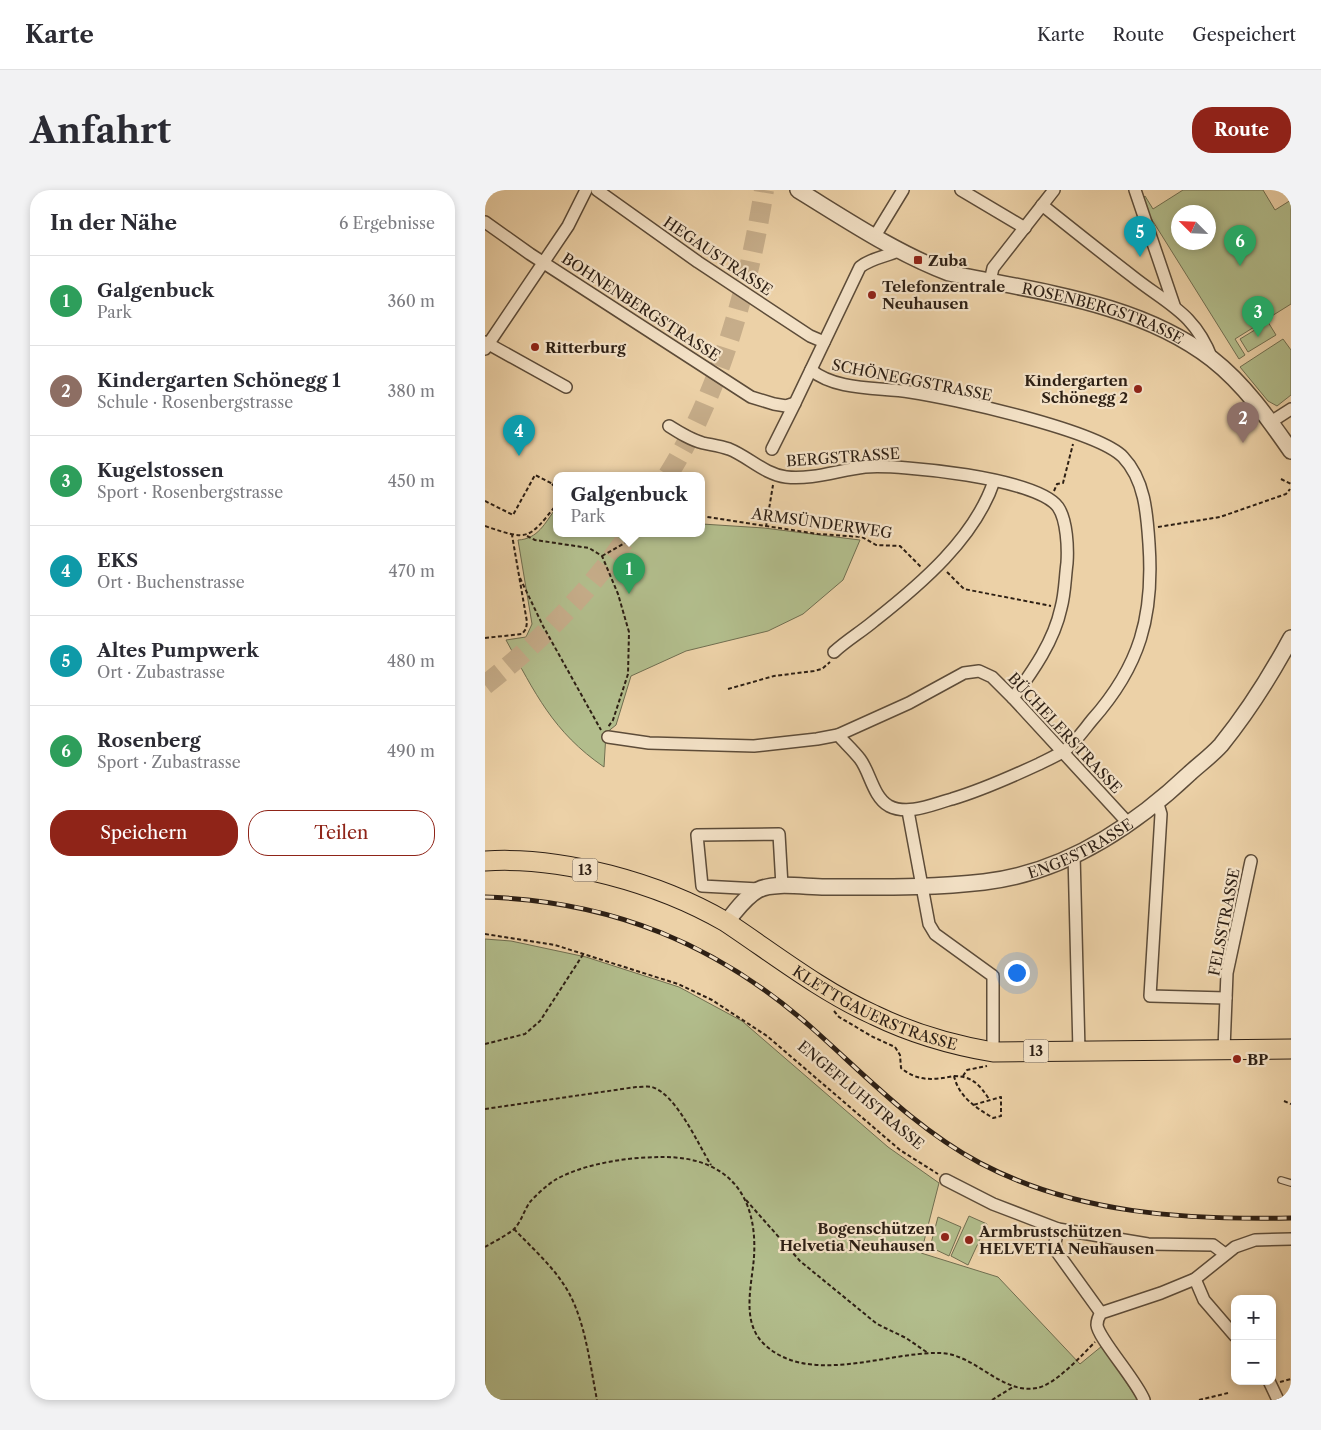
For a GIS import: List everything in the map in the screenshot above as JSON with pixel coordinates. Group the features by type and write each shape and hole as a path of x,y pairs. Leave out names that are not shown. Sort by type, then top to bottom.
{"main road":[{"name":"KLETTGAUERSTRASSE","path":"485,861 523,860 581,868 666,892 703,908 831,991 874,1015 903,1027 991,1056 1079,1051 1291,1049"}],"street":[{"path":"566,387 486,345 568,226 586,190"},
{"name":"HEGAUSTRASSE","path":"597,190 698,262 824,342"},
{"name":"ROSENBERGSTRASSE","path":"798,190 900,250 949,273 1071,298 1135,317 1179,337 1212,359 1230,375 1271,422 1291,451"},
{"path":"875,236 903,190"},
{"path":"961,190 1025,228"},
{"path":"990,281 993,268 1054,190"},
{"path":"1135,190 1174,305"},
{"path":"1042,205 1141,284 1174,305 1204,339 1212,359"},
{"name":"BOHNENBERGSTRASSE","path":"485,222 751,397 774,404 791,404"},
{"path":"772,449 791,404 811,370 860,267 872,258 889,255 900,250"},
{"name":"SCHÖNEGGSTRASSE","path":"811,370 821,378 840,384 911,392 979,406 1077,434 1107,446 1121,455 1136,473 1143,495 1148,528 1150,597 1139,647 1126,675 1110,700 1062,752"},
{"path":"1271,422 1291,409"},
{"name":"BERGSTRASSE","path":"669,426 691,440 729,449 775,474 797,477 866,467 894,467 959,473 1033,492 1051,500"},
{"path":"835,652 887,610 938,563 981,513 995,481"},
{"path":"1013,698 1043,653 1061,608 1068,555 1064,523 1059,508 1051,500"},
{"name":"ENGESTRASSE","path":"782,886 779,834 697,835 702,886 759,889 782,886 921,886 986,882 1023,874 1075,854 1129,824 1158,804 1220,746 1256,695 1291,638"},
{"name":"BÜCHELERSTRASSE","path":"606,735 649,743 754,746 838,735 909,703 964,674 979,671 991,677 1013,698 1129,824"},
{"path":"838,735 861,760 885,803 897,809 908,810 963,796 1000,782 1062,752"},
{"path":"1158,804 1161,814 1151,996 1226,998"},
{"path":"908,810 929,924 935,934 993,976 991,1056"},
{"path":"1075,854 1079,1051"},
{"name":"FELSSTRASSE","path":"1224,1049 1227,973 1251,861"},
{"path":"726,922 759,889"},
{"path":"946,1180 993,1204 1058,1229 1148,1244 1213,1245 1225,1254"},
{"path":"1058,1229 1055,1242 1057,1252 1101,1313"},
{"path":"1101,1313 1161,1293 1195,1279 1235,1247 1255,1240 1291,1240"},
{"path":"1195,1279 1204,1300 1231,1331"},
{"path":"1101,1313 1097,1325 1126,1368 1144,1400"},
{"path":"1271,1385 1278,1400"}],"lane":[{"path":"1281,1180 1291,1182"}],"path":[{"path":"1051,500 1057,484 1063,483 1070,452 1077,434"},
{"path":"765,527 775,474"},
{"path":"485,501 513,516 535,475 553,484"},
{"path":"1281,479 1291,484"},
{"path":"1148,528 1220,518 1286,494 1289,489"},
{"path":"527,536 535,531 553,509"},
{"name":"ARMSÜNDERWEG","path":"705,517 818,534 862,537 876,544 900,546 927,574"},
{"path":"485,526 512,535 527,536 535,540 589,548 602,556 618,594 629,632 628,680 606,735 597,726 543,626 520,578"},
{"path":"485,638 522,634 526,629 527,622 512,535"},
{"path":"602,556 636,537"},
{"path":"938,563 964,589 1061,608"},
{"path":"728,689 774,676 822,669 829,664 835,652"},
{"name":"ENGEFLUHSTRASSE","path":"485,934 528,939 584,953 693,990 735,1014 795,1058 900,1150 946,1180"},
{"path":"485,1044 525,1034 540,1021 584,953"},
{"path":"831,991 825,1000 839,1017 873,1037 895,1047 900,1055 901,1068 910,1075 922,1079 963,1076 980,1084 989,1100"},
{"path":"963,1076 967,1070 987,1066 991,1056"},
{"path":"954,1076 957,1089 973,1105 993,1118 1001,1116 1001,1097 973,1105"},
{"path":"485,1109 636,1087 652,1088 666,1095 676,1107 711,1166"},
{"path":"1284,1101 1291,1104"},
{"path":"485,1247 514,1229 531,1200 555,1180 584,1169 652,1157 685,1157 711,1166 741,1190 752,1228 754,1254 750,1310 753,1330 763,1343 777,1355 800,1362 832,1365 940,1352 964,1359 1014,1387 1038,1388 1050,1382 1102,1335"},
{"path":"745,1199 800,1261 877,1324 907,1338 928,1354"},
{"path":"514,1229 554,1271 569,1294 585,1341 597,1400"},
{"path":"992,1400 1014,1387"},
{"path":"1199,1400 1228,1393"}],"green space":[{"path":"1183,190 1263,190 1275,210 1291,200 1291,304 1235,339 1245,355 1239,359 1144,207 1142,199 1145,196 1153,209"},
{"path":"1268,322 1276,335 1248,352 1240,339"},
{"path":"1283,339 1291,350 1291,395 1277,406 1268,401 1240,367"},
{"path":"553,512 553,537 705,537 705,524 764,528 860,540 843,580 803,614 768,631 686,651 631,676 616,725 606,733 604,767 586,754 558,725 536,694 506,640 526,637 532,624 518,540 531,537"},
{"path":"485,939 511,941 586,957 679,987 742,1021 888,1147 939,1183 921,1253 998,1277 1080,1364 1102,1346 1138,1400 485,1400"},
{"name":"Armbrustschützen HELVETIA Neuhausen","path":"969,1216 987,1224 968,1265 951,1256"},
{"name":"Bogenschützen Helvetia Neuhausen","path":"938,1217 961,1227 949,1256 930,1247"}],"tunnel":[{"path":"670,472 703,409 730,337 750,263 764,190"},
{"path":"485,685 525,652 563,615 598,575 627,537"}],"railway":[{"path":"485,897 532,900 576,907 619,918 660,932 700,951 739,973 776,998 892,1100 934,1134 980,1163 1017,1180 1054,1193 1132,1210 1171,1215 1291,1218"}],"place":[{"name":"Altes Pumpwerk","path":"1140,257"},
{"name":"Zuba","path":"918,260"},
{"name":"Rosenberg","path":"1240,266"},
{"name":"Telefonzentrale Neuhausen","path":"872,295"},
{"name":"Kugelstossen","path":"1258,337"},
{"name":"Ritterburg","path":"535,347"},
{"name":"Kindergarten Schönegg 2","path":"1138,389"},
{"name":"Kindergarten Schönegg 1","path":"1243,443"},
{"name":"EKS","path":"519,456"},
{"name":"Galgenbuck","path":"629,594"},
{"name":"BP","path":"1237,1059"},
{"name":"Bogenschützen Helvetia Neuhausen","path":"945,1237"},
{"name":"Armbrustschützen HELVETIA Neuhausen","path":"969,1240"}]}
